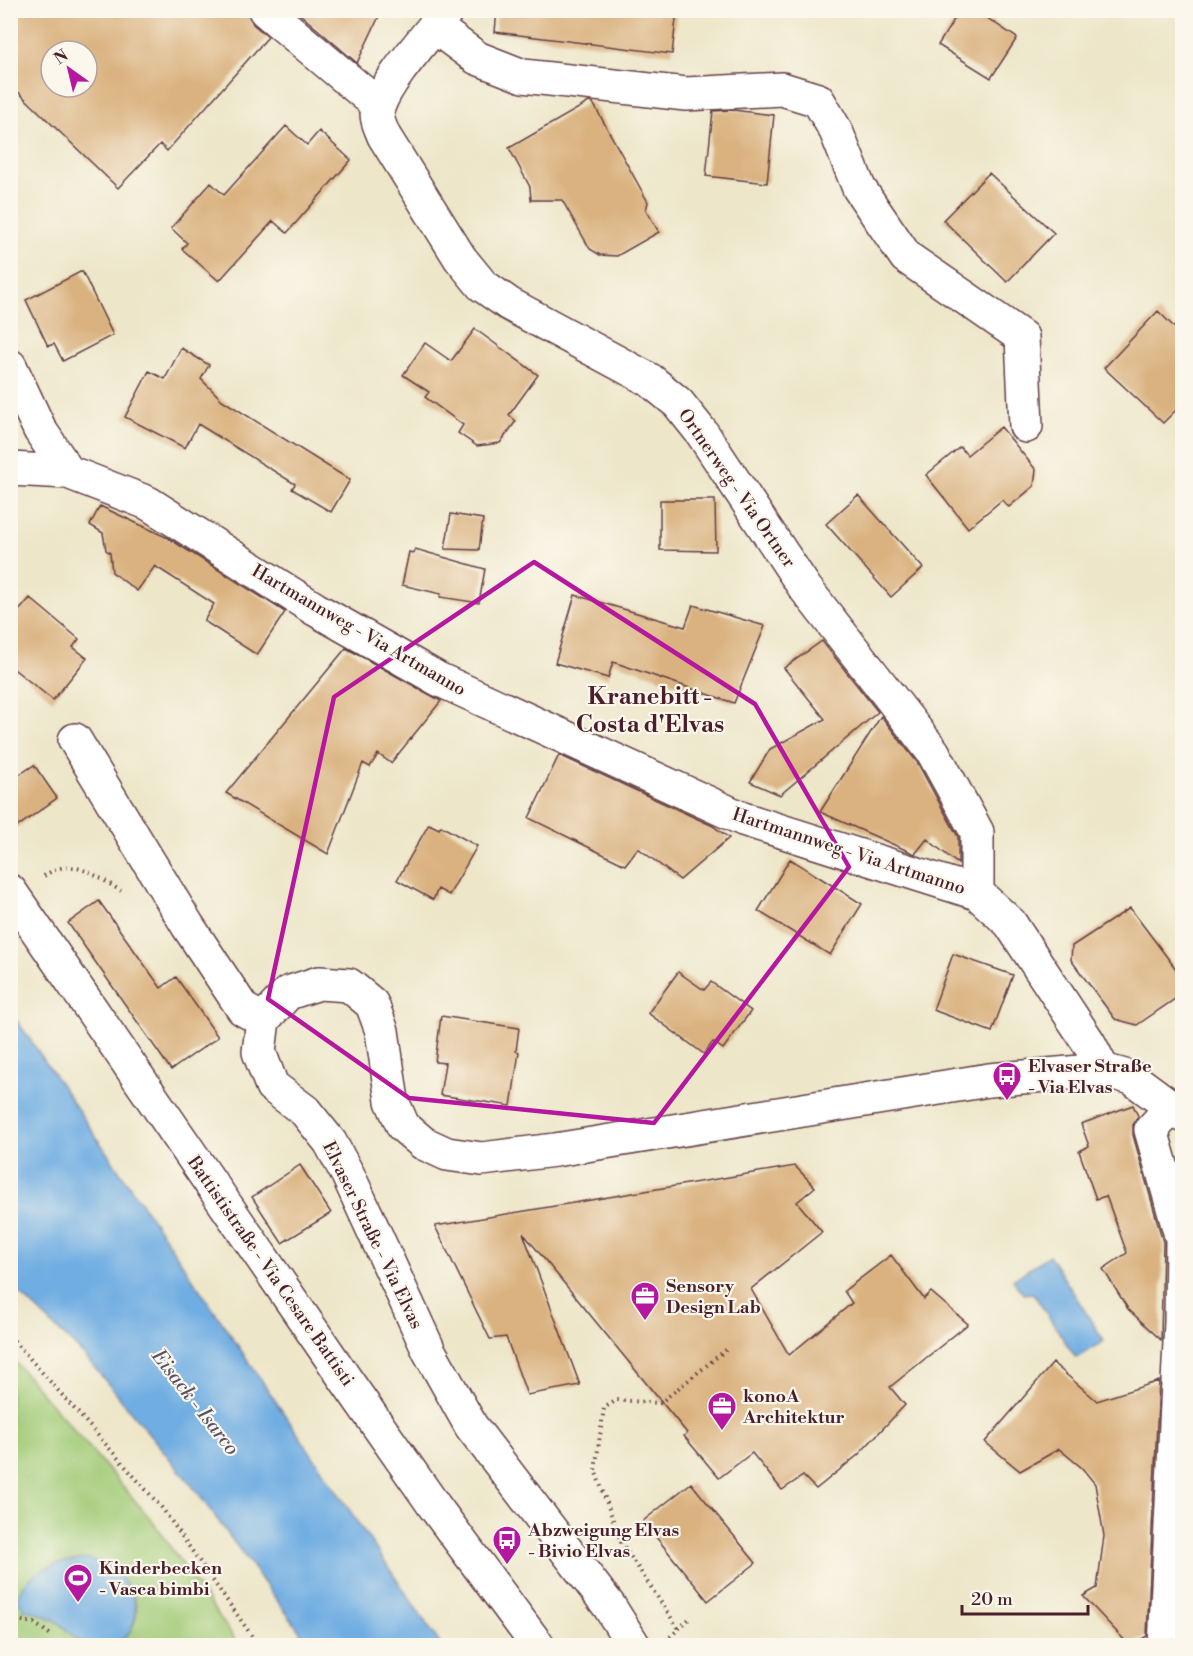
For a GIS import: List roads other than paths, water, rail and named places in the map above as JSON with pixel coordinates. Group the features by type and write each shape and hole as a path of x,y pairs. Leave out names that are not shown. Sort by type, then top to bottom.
{"street":[{"path":"265,10 378,105 402,68 441,19 477,58 523,76 686,94 782,89 818,100 836,131 860,188 906,257 1022,337 1026,426"},
{"name":"Ortnerweg - Via Ortner","path":"378,105 377,118 384,136 460,258 482,285 509,304 650,380 678,403 702,433 805,588 933,752 977,832 976,893"},
{"path":"10,366 40,430 68,472"},
{"name":"Hartmannweg - Via Artmanno","path":"10,469 68,472 148,503 315,609 438,679 743,819 976,893 1010,923 1089,1044 1103,1070"},
{"path":"75,740 194,936 243,1009 263,1020 288,993 319,983 349,986 372,1004 382,1031 392,1101 403,1126 423,1143 447,1154 482,1159 567,1148 989,1080 1103,1070 1132,1078 1178,1111 1151,1130 1182,1239 1181,1323 1165,1646"},
{"name":"Battististraße - Via Cesare Battisti","path":"10,891 346,1380 435,1507 538,1646"},
{"name":"Elvaser Straße - Via Elvas","path":"263,1020 259,1052 273,1086 306,1111 330,1142 348,1175 429,1351 471,1426 609,1606 634,1646"}],"water":[{"name":"Eisack - Isarco","path":"10,1011 441,1645 310,1645 194,1488 85,1356 11,1285"},
{"path":"1049,1255 1104,1341 1076,1358 1033,1293 1023,1294 1013,1280"},
{"name":"Kinderbecken - Vasca bimbi","path":"90,1559 111,1570 126,1584 134,1599 135,1615 131,1629 122,1640 107,1646 83,1644 55,1620 24,1609 18,1599 22,1588 29,1580 46,1568"}],"place":[{"name":"Elvaser Straße - Via Elvas","path":"1007,1102"},
{"name":"Sensory Design Lab","path":"645,1322"},
{"name":"konoA Architektur","path":"722,1432"},
{"name":"Abzweigung Elvas - Bivio Elvas","path":"507,1566"},
{"name":"Kinderbecken - Vasca bimbi","path":"78,1604"}],"district":[{"name":"Kranebitt - Costa d'Elvas","path":"650,710"}]}
